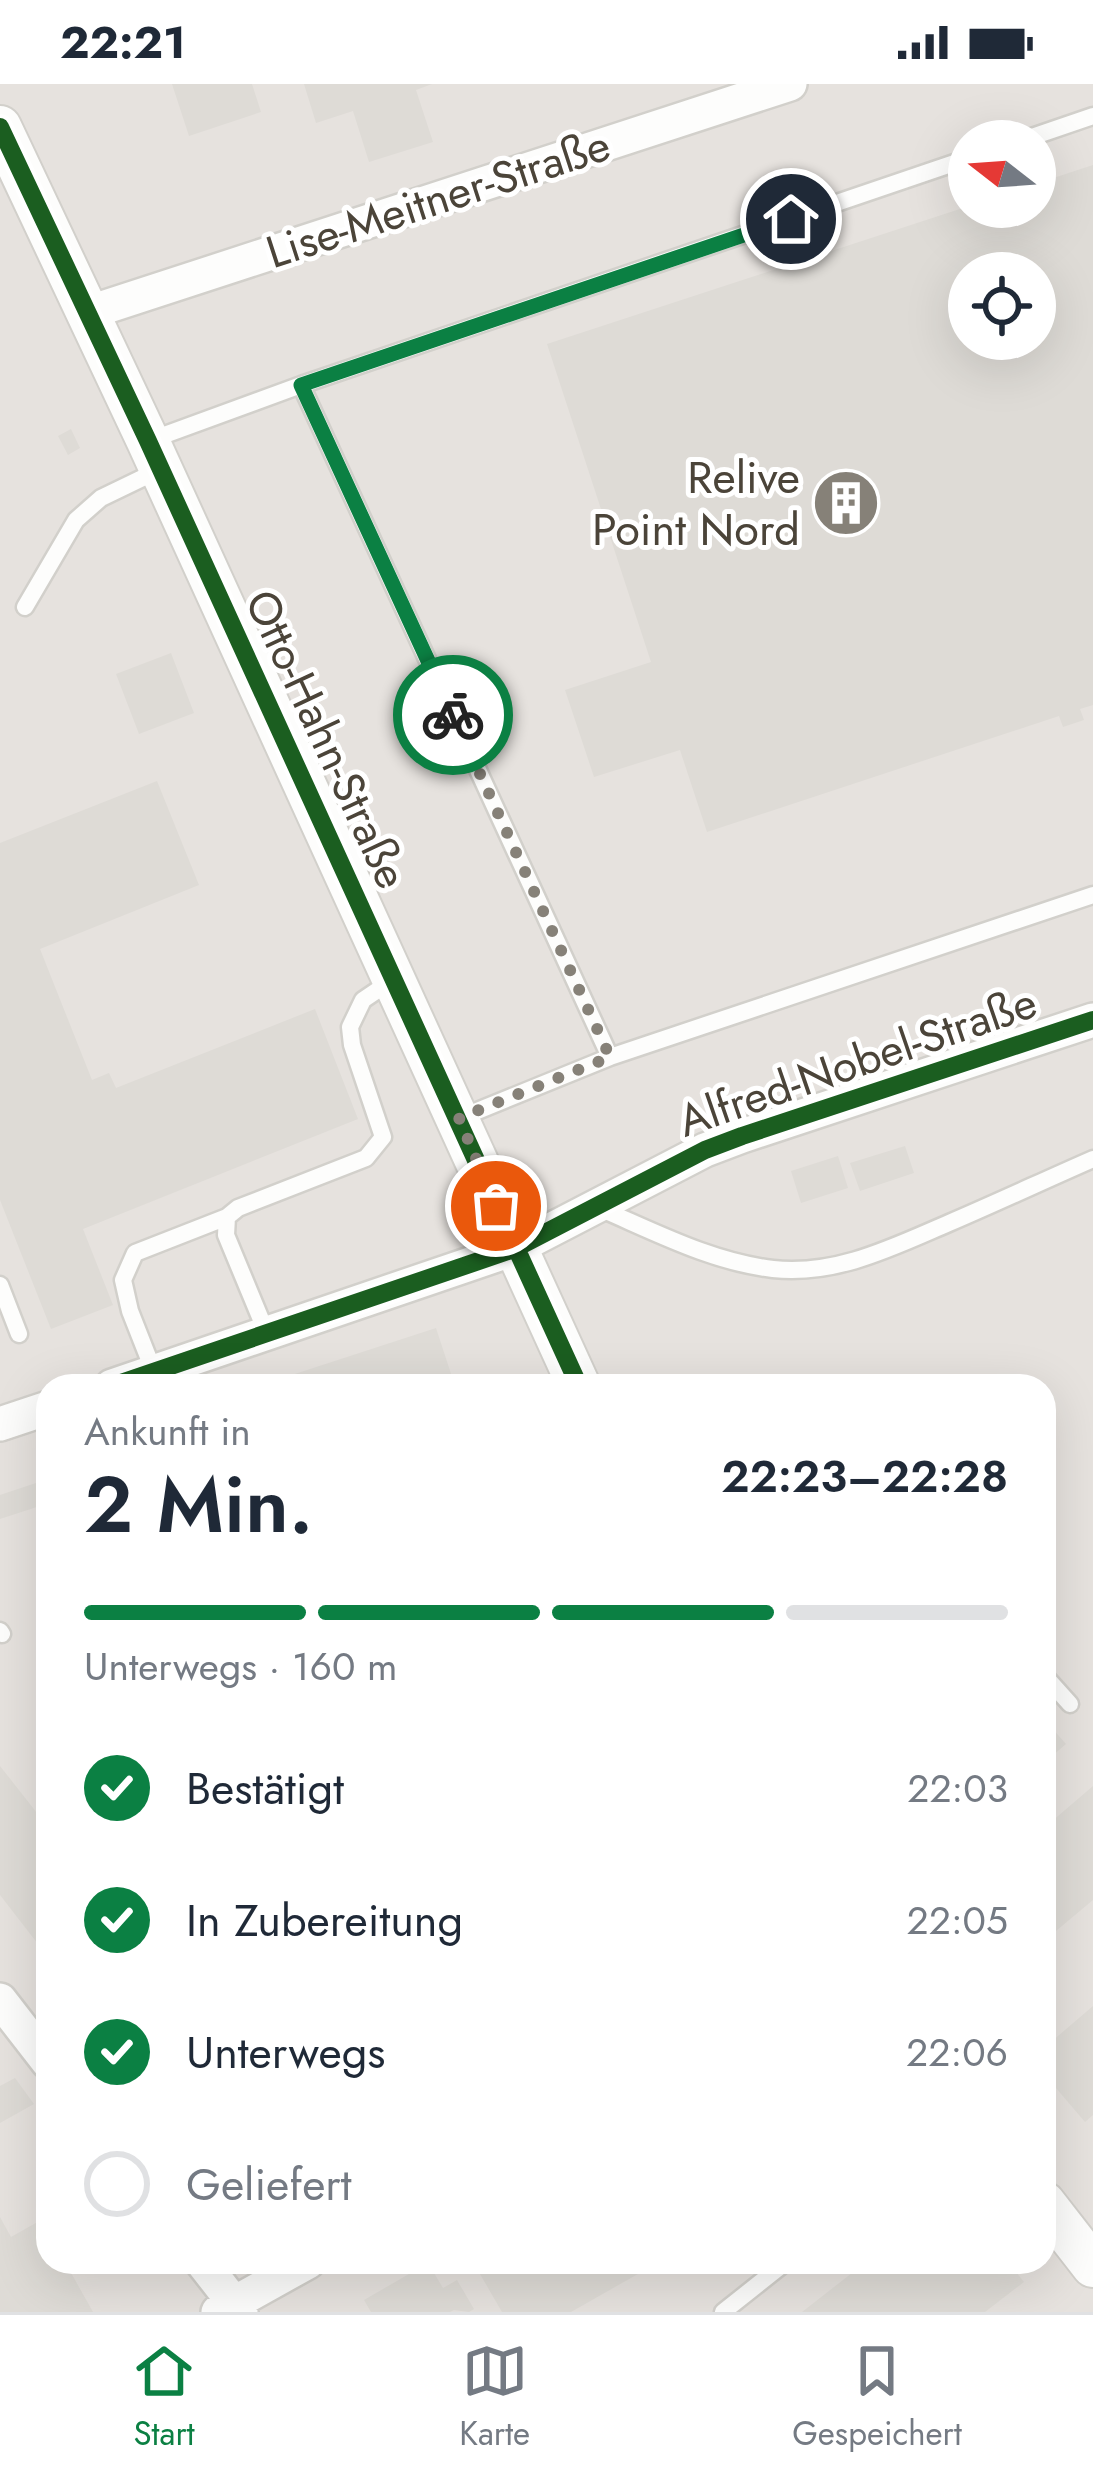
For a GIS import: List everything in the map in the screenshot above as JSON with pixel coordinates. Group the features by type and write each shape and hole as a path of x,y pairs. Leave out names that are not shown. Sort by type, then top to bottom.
{"street":[{"name":"Lise-Meitner-Straße","path":"86,313 790,84"},
{"name":"Otto-Hahn-Straße","path":"0,127 573,1374"},
{"name":"Alfred-Nobel-Straße","path":"148,1374 514,1250 724,1143 1093,1020"},
{"path":"0,1424 36,1412"},
{"path":"5,2016 36,2049"},
{"path":"1056,2219 1093,2266"},
{"path":"209,2274 231,2309 288,2274"}],"lane":[{"path":"1056,129 1093,116"},
{"path":"25,607 76,520 154,455 301,385 948,165"},
{"path":"301,385 610,1057"},
{"path":"459,1118 610,1057 1093,895"},
{"path":"154,1372 123,1280 135,1253 366,1158 376,1148 383,1137 350,1027 363,1000 394,979"},
{"path":"598,1208 742,1264 819,1269 874,1255 1093,1159"},
{"path":"227,1217 226,1235 267,1334"},
{"path":"0,1285 19,1334"},
{"path":"1056,1688 1070,1704"},
{"path":"723,2312 771,2274"}],"shaded area":[{"path":"0,84 1093,84 1093,2312 0,2312"}],"building":[{"path":"172,84 252,84 261,112 189,136"},
{"path":"304,84 432,84 416,90 433,142 369,162 353,111 316,123"},
{"name":"Relive Point Nord","path":"1093,165 1093,705 1080,709 1084,720 1063,727 1059,716 707,832 680,750 594,777 565,690 651,662 547,344 948,213 948,228 1056,228 1056,177"},
{"path":"71,429 80,448 68,455 58,436"},
{"path":"171,653 194,713 139,734 116,674"},
{"path":"157,781 199,885 40,949 92,1080 109,1073 116,1088 315,1009 358,1119 83,1229 113,1305 51,1329 0,1200 0,843"},
{"path":"905,1146 914,1173 860,1191 850,1163"},
{"path":"838,1156 848,1188 801,1203 791,1171"},
{"path":"436,1328 451,1374 295,1374"},
{"path":"36,1483 36,1507 0,1519 0,1495"},
{"path":"1056,1733 1066,1744 1056,1753"},
{"path":"0,1766 36,1812 36,1942 0,1895"},
{"path":"1093,1786 1093,1900 1056,1931 1056,1818"},
{"path":"1093,2006 1093,2115 1085,2122 1056,2088 1056,2038"},
{"path":"15,2078 34,2104 0,2123 0,2086"},
{"path":"0,2217 11,2237 36,2223 36,2274 72,2274 93,2312 0,2312"},
{"path":"409,2274 435,2274 443,2288 457,2280 474,2309 371,2312 364,2300"},
{"path":"480,2274 638,2274 571,2312 502,2312"},
{"path":"851,2274 1018,2274 1024,2282 985,2312 802,2312"}],"cycle path":[{"path":"0,127 574,1374"},
{"path":"147,1374 514,1249 705,1150 742,1136 1093,1020"}],"way so far":[{"path":"453,715 610,1057 459,1118 496,1206"}],"place":[{"name":"Relive Point Nord","path":"846,503"}],"route":[{"path":"453,715 301,385 791,219"}]}
